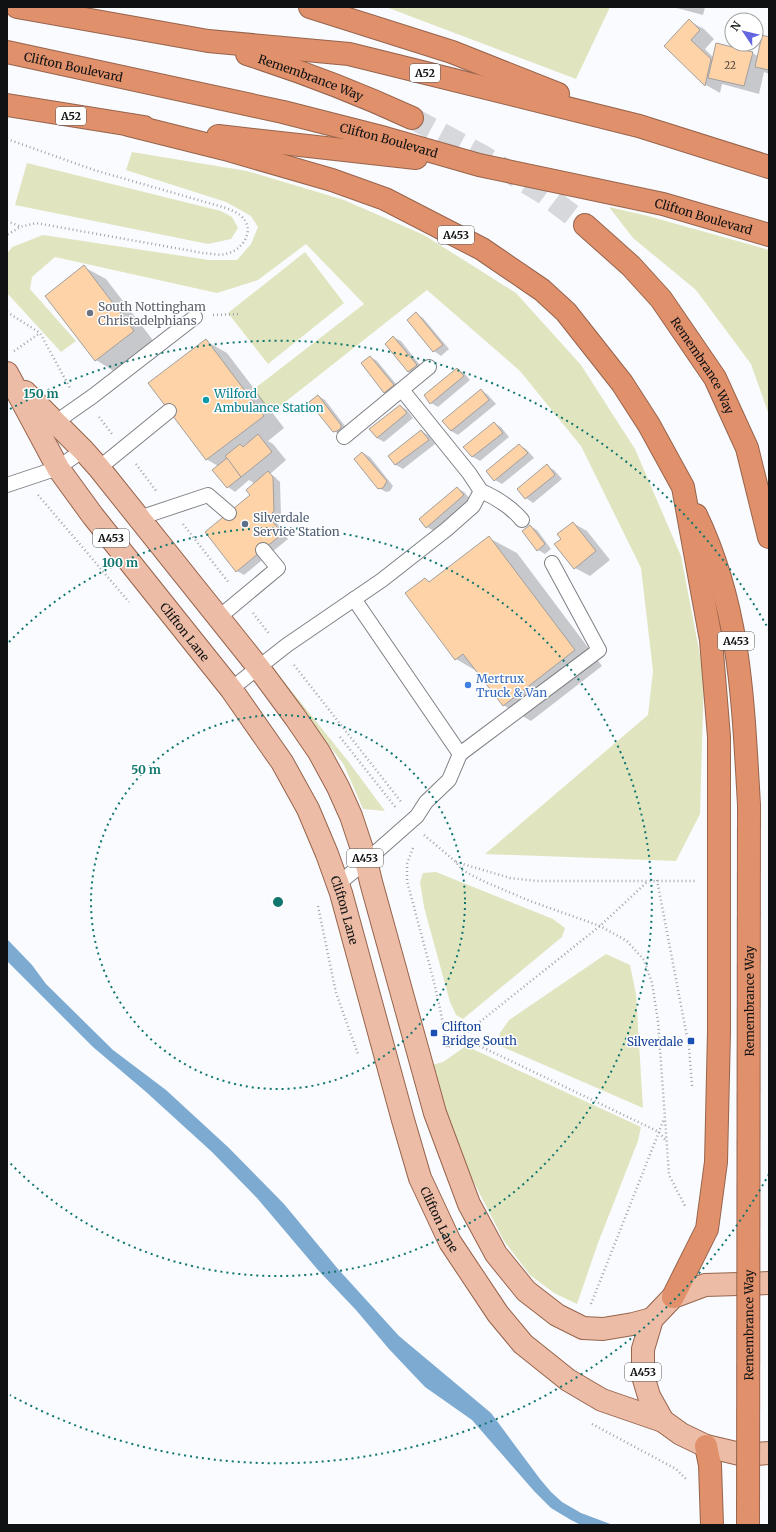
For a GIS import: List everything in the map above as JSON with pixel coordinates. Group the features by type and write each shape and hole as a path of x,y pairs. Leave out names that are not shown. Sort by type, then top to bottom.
{"highway":[{"name":"A52","path":"310,7 452,52 639,126"},
{"name":"A52","path":"22,8 208,41 349,54 639,126 769,167"},
{"name":"Remembrance Way","path":"208,41 366,96 412,118"},
{"name":"Clifton Boulevard","path":"13,54 284,112 385,138 479,165 663,204 769,235"},
{"name":"A52","path":"10,106 129,125 479,165"},
{"name":"A453","path":"129,125 225,149 332,180 385,199 482,249 542,290 566,312 622,383 649,425 683,487"},
{"name":"Remembrance Way","path":"585,225 631,266 661,299 715,378 747,448 769,537"},
{"path":"747,448 769,497"},
{"name":"Remembrance Way","path":"683,487 708,541 719,573 736,644 744,704 749,805 748,1525"},
{"path":"673,1297 707,1229 716,1162 719,1031 720,737 711,640 683,487"},
{"path":"706,1446 710,1465 712,1525"}],"main road":[{"name":"Clifton Lane","path":"8,374 99,468 258,667 319,752 338,787 351,816 366,861 434,1113 469,1204 496,1254 526,1291 557,1315 583,1328 603,1329 652,1320"},
{"name":"Clifton Lane","path":"8,374 58,468 93,516 231,689 282,762 308,809 338,884 420,1178 450,1242 498,1314 523,1344 568,1380 602,1400 663,1421"},
{"name":"A453","path":"769,1283 705,1285 673,1297 652,1320 643,1349 643,1376 650,1396 663,1421 680,1434 706,1446 744,1455 769,1453"}],"lane":[{"path":"56,422 93,396 195,317"},
{"path":"344,437 429,368"},
{"path":"402,390 469,473 481,491 493,496 516,513 522,520"},
{"path":"99,468 169,412"},
{"path":"7,485 58,468 83,450"},
{"path":"231,689 258,667 382,580 448,529 473,506 481,491"},
{"path":"139,518 208,495 229,512"},
{"path":"218,618 278,568 263,550"},
{"path":"338,884 417,816 426,802 448,780 460,754 599,650 552,563"},
{"path":"354,600 460,754"}],"path":[{"path":"7,139 94,170 226,208 240,215 246,222 248,230 247,237 243,245 235,251 224,255 203,253 36,223 20,227 7,235"},
{"path":"7,221 20,227"},
{"path":"7,312 40,333 66,379"},
{"path":"195,317 228,313 241,314"},
{"path":"12,352 40,333"},
{"path":"25,480 132,607"},
{"path":"420,839 424,834"},
{"path":"416,844 412,849 407,864 407,881 434,985 447,1048 600,926 648,881"},
{"path":"696,880 536,881 510,878 456,862 462,870 483,881 530,901 600,926 627,941 644,960 652,983 658,1021 669,1175 690,1216 707,1229"},
{"path":"657,880 689,1047 693,1092"},
{"path":"316,900 336,993 359,1057"},
{"path":"461,1037 659,1132 666,1141"},
{"path":"583,1328 664,1118"},
{"path":"591,1423 676,1469 690,1484"}],"green space":[{"path":"386,7 610,7 576,79"},
{"path":"132,152 247,171 344,200 424,235 516,293 581,365 635,449 681,556 704,676 700,814 676,861 485,854 648,715 653,671 641,568 581,446 520,371 427,290 270,414 254,389 364,304 306,244 258,280 217,293 55,257 32,277 30,289 76,341 61,352 7,293 7,254 12,247 43,235 209,260 237,260 251,244 258,227 251,216 226,202 126,170"},
{"path":"27,163 221,211 232,217 238,228 231,239 208,244 15,205"},
{"path":"609,207 648,216 769,250 769,415 751,364 696,290 633,238"},
{"path":"305,252 344,303 268,364 228,313"},
{"path":"281,678 348,761 385,811 363,809 344,765 279,679"},
{"path":"436,872 553,919 565,928 562,937 463,1019 456,1015 450,1002 424,907 420,882 423,873"},
{"path":"606,954 630,965 636,994 643,1108 498,1045 500,1033 509,1020"},
{"path":"466,1046 641,1127 638,1141 598,1243 577,1304 554,1293 530,1275 504,1241 463,1161 441,1097 432,1065 443,1062"}],"water":[{"path":"7,939 32,965 46,984 113,1050 166,1090 229,1148 284,1204 338,1269 399,1336 491,1413 551,1492 562,1502 581,1513 613,1525 581,1525 551,1508 534,1491 472,1420 425,1387 318,1270 257,1198 212,1152 145,1091 93,1047 7,961"}],"building":[{"path":"689,19 700,30 691,40 711,59 705,86 664,46"},
{"path":"764,36 769,37 769,70 755,67 758,52 764,52"},
{"path":"716,43 724,45 724,52 753,52 744,86 708,78"},
{"name":"South Nottingham Christadelphians","path":"84,265 134,331 95,361 45,296"},
{"path":"416,312 443,345 433,352 407,320"},
{"path":"393,336 417,365 408,372 385,344"},
{"name":"Wilford Ambulance Station","path":"206,339 264,416 206,460 148,383"},
{"path":"370,356 394,385 384,393 361,363"},
{"path":"457,368 464,376 430,404 424,395"},
{"path":"481,389 489,400 451,431 442,421"},
{"path":"318,395 341,425 341,428 337,431 333,432 309,402"},
{"path":"400,405 407,413 377,438 369,429"},
{"path":"494,422 503,433 472,457 463,447"},
{"path":"421,430 429,440 395,465 388,456"},
{"path":"258,434 272,452 241,477 225,456 240,444 243,447"},
{"path":"519,444 528,453 494,481 486,471"},
{"path":"362,452 387,481 383,488 378,489 354,459"},
{"path":"227,458 241,477 227,488 212,470"},
{"path":"547,464 555,475 525,499 517,489"},
{"name":"Silverdale Service Station","path":"268,471 273,477 274,511 269,516 282,534 236,572 205,532 250,495 246,490"},
{"path":"457,487 464,495 426,528 419,519"},
{"path":"573,522 596,551 574,569 554,544 561,539 557,534"},
{"path":"530,525 545,544 537,551 522,531"},
{"path":"489,536 575,650 503,706 463,654 455,660 405,593 425,578 429,582"}],"tunnel":[{"path":"412,118 483,156 543,193 585,225"}],"place":[{"name":"South Nottingham Christadelphians","path":"90,313"},
{"name":"Wilford Ambulance Station","path":"206,400"},
{"name":"Silverdale Service Station","path":"245,524"},
{"name":"Mertrux Truck & Van","path":"468,685"},
{"name":"Clifton Bridge South","path":"434,1033"},
{"name":"Silverdale","path":"691,1041"}]}
